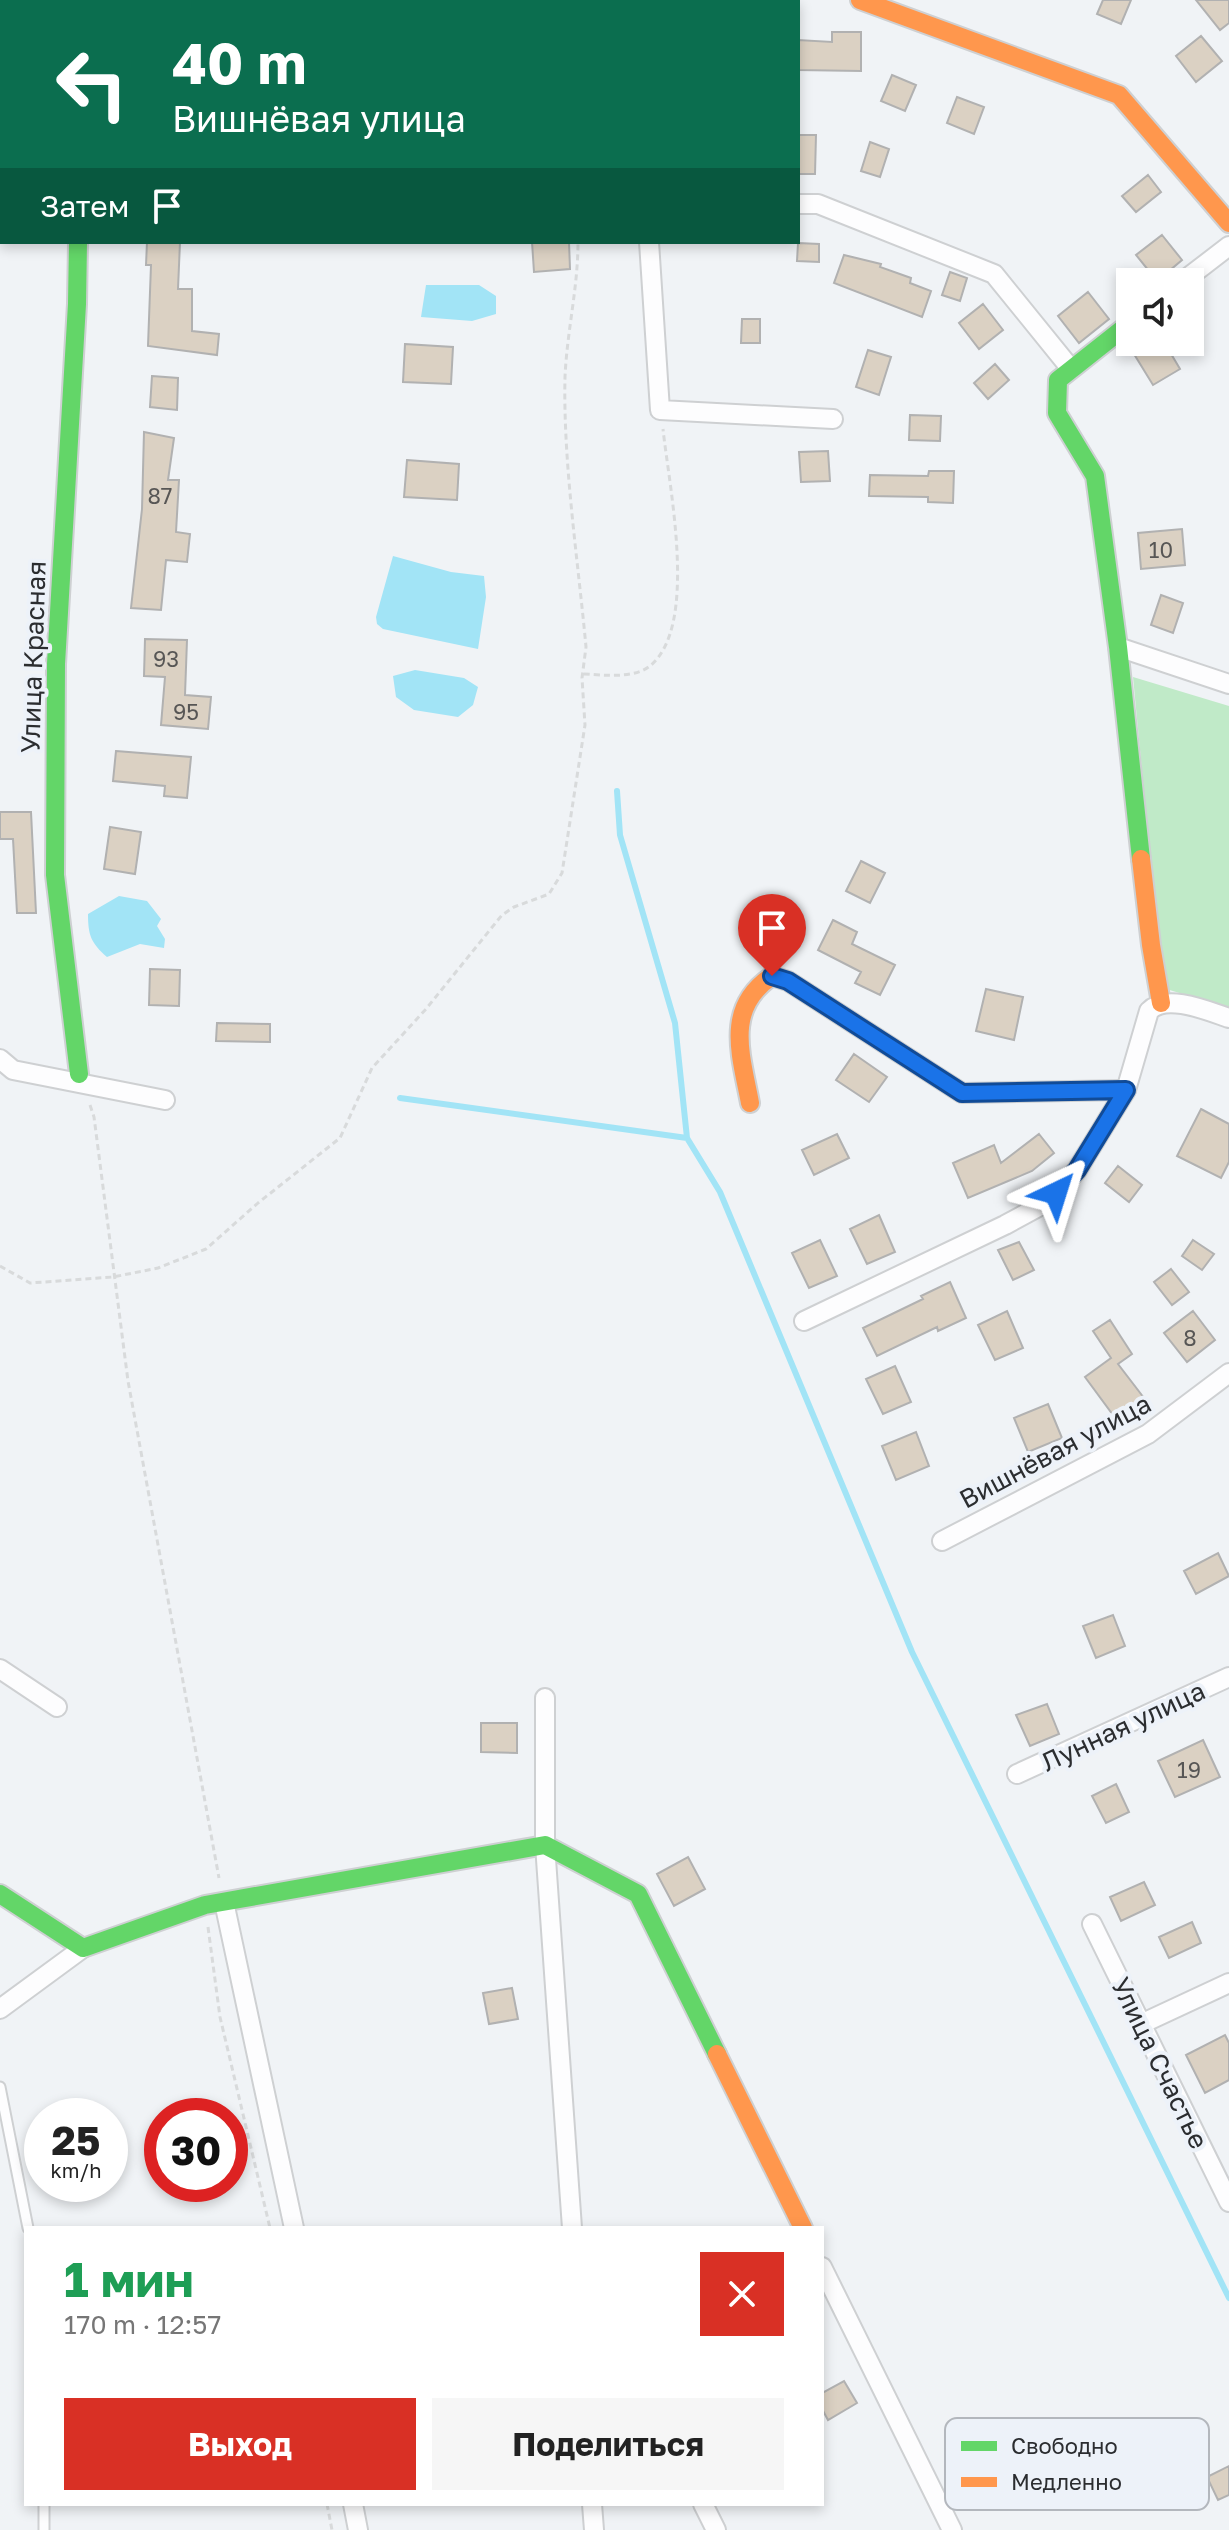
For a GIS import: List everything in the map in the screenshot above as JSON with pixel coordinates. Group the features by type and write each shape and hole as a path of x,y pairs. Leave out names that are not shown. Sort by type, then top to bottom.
{"street":[{"path":"860,0 1119,95 1229,223"},
{"path":"800,204 818,204 994,274 1065,374"},
{"name":"Улица Красная","path":"78,244 56,664 55,875 81,1079"},
{"path":"649,244 660,410 833,419"},
{"path":"1200,268 1229,246"},
{"path":"1116,334 1065,374 1057,413 1095,476 1118,647 1151,945 1161,1003"},
{"path":"1118,647 1229,684"},
{"path":"750,1103 740,1040 740,1013 758,982 772,976 788,981 962,1093 1126,1090"},
{"path":"804,1321 1038,1207 1077,1170 1126,1090 1149,1011 1161,1003 1192,1006 1229,1018"},
{"path":"0,1059 13,1070 81,1079 165,1100"},
{"name":"Вишнёвая улица","path":"942,1541 1148,1434 1229,1373"},
{"path":"0,1669 57,1707"},
{"name":"Лунная улица","path":"1017,1774 1229,1677"},
{"path":"545,1698 545,1845 572,2226"},
{"path":"0,2009 83,1948 205,1905 545,1845 638,1894 802,2226"},
{"path":"0,1894 83,1948"},
{"path":"224,1902 294,2226"},
{"name":"Улица Счастье","path":"1092,1924 1229,2202"},
{"path":"1141,2024 1229,1983"},
{"path":"824,2271 952,2530"},
{"path":"353,2506 358,2530"},
{"path":"592,2506 594,2530"},
{"path":"704,2506 716,2530"}],"lane":[{"path":"0,2087 28,2226"},
{"path":"44,2506 44,2530"}],"path":[{"path":"0,1266 30,1283 113,1277 158,1268 206,1249 340,1138 372,1068 426,1009 502,915 514,907 549,894 562,873 585,725 583,673 586,647 568,446 565,376 578,276 578,244"},
{"path":"583,673 632,674 649,667 667,644 672,632 679,571 660,410"},
{"path":"81,1079 94,1117 128,1381 224,1902"},
{"path":"205,1905 220,2017 270,2226"},
{"path":"327,2506 332,2530"}],"green space":[{"path":"1133,677 1229,706 1229,1008 1163,988"}],"water":[{"path":"426,285 479,285 496,296 496,314 472,321 421,317"},
{"path":"393,556 451,572 484,576 486,597 478,649 383,629 377,624 376,617"},
{"path":"415,670 464,678 478,687 473,705 458,717 414,710 396,697 393,676"},
{"path":"119,896 147,901 161,919 157,926 165,939 164,948 140,944 107,957 97,947 90,933 88,914"}],"building":[{"path":"1103,0 1131,0 1121,24 1097,14"},
{"path":"1196,0 1229,0 1229,23 1220,30"},
{"path":"832,32 861,32 861,71 800,70 800,40 832,42"},
{"path":"1201,36 1222,61 1196,82 1176,56"},
{"path":"892,75 916,85 905,111 881,101"},
{"path":"957,97 984,107 974,134 947,123"},
{"path":"800,135 816,135 815,174 800,174"},
{"path":"870,142 889,149 880,177 861,171"},
{"path":"1148,175 1161,192 1136,212 1122,196"},
{"path":"1162,235 1182,260 1172,268 1146,268 1136,255"},
{"path":"147,244 180,244 178,289 192,289 192,331 219,334 217,355 148,346 151,265 146,265"},
{"path":"532,244 569,244 570,269 534,272"},
{"path":"798,244 819,244 819,262 797,261"},
{"path":"844,255 881,264 880,267 911,278 910,283 931,291 922,317 834,283"},
{"path":"950,272 967,278 960,301 942,295"},
{"path":"1088,292 1109,319 1079,343 1058,316"},
{"path":"983,304 1003,330 979,349 959,323"},
{"path":"742,319 760,319 760,343 741,343"},
{"path":"405,344 453,347 451,384 403,382"},
{"path":"868,350 891,357 879,395 856,387"},
{"path":"1135,356 1172,356 1180,369 1153,385"},
{"path":"995,364 1009,380 988,399 974,383"},
{"path":"152,376 178,378 177,410 150,407"},
{"path":"910,415 941,416 940,441 909,440"},
{"path":"144,432 174,438 168,480 179,480 176,532 190,534 187,562 166,560 161,610 131,608 142,509"},
{"path":"828,451 830,481 801,482 799,452"},
{"path":"407,460 459,464 457,500 404,497"},
{"path":"929,471 954,471 953,503 928,502 928,497 869,496 870,475 928,476"},
{"path":"1182,529 1185,565 1141,569 1138,533"},
{"path":"1161,595 1183,603 1173,633 1151,625"},
{"path":"145,639 187,640 185,695 211,697 208,729 161,725 165,677 144,676"},
{"path":"116,751 191,757 187,798 164,796 165,786 113,781"},
{"path":"0,812 31,812 36,913 17,913 13,839 0,839"},
{"path":"110,827 141,832 135,874 104,869"},
{"path":"861,861 885,873 870,903 846,891"},
{"path":"833,920 857,932 852,944 895,965 880,995 855,983 861,972 818,950"},
{"path":"150,969 180,970 179,1006 149,1005"},
{"path":"986,989 1023,997 1014,1040 976,1031"},
{"path":"217,1023 270,1024 270,1042 216,1041"},
{"path":"854,1054 887,1077 869,1102 836,1080"},
{"path":"1201,1109 1229,1124 1229,1162 1221,1178 1177,1156"},
{"path":"837,1134 849,1158 814,1175 802,1150"},
{"path":"1039,1134 1054,1153 1032,1171 968,1198 953,1163 994,1145 1001,1163"},
{"path":"1118,1166 1142,1185 1129,1202 1105,1183"},
{"path":"879,1215 895,1252 867,1264 850,1229"},
{"path":"820,1240 837,1276 809,1288 792,1253"},
{"path":"1193,1240 1214,1254 1202,1270 1182,1256"},
{"path":"1019,1242 1034,1270 1013,1280 998,1250"},
{"path":"1171,1269 1189,1292 1172,1305 1154,1282"},
{"path":"950,1282 966,1318 938,1331 937,1327 877,1356 863,1328 923,1299 921,1296"},
{"path":"1007,1311 1023,1348 995,1360 978,1325"},
{"path":"1193,1311 1215,1340 1187,1362 1164,1333"},
{"path":"1110,1320 1132,1354 1118,1364 1144,1398 1116,1419 1085,1377 1111,1358 1093,1331"},
{"path":"895,1366 911,1402 883,1414 866,1379"},
{"path":"1048,1404 1062,1438 1028,1452 1014,1418"},
{"path":"916,1432 929,1466 896,1480 882,1446"},
{"path":"1218,1553 1229,1576 1196,1594 1184,1571"},
{"path":"1113,1615 1125,1646 1096,1658 1083,1626"},
{"path":"1047,1704 1059,1734 1030,1746 1016,1715"},
{"path":"481,1723 517,1723 517,1753 481,1752"},
{"path":"1203,1740 1220,1777 1175,1797 1158,1761"},
{"path":"1116,1784 1129,1812 1106,1823 1092,1796"},
{"path":"688,1857 705,1889 674,1906 657,1874"},
{"path":"1144,1882 1155,1905 1121,1921 1110,1897"},
{"path":"1192,1922 1201,1943 1169,1958 1159,1937"},
{"path":"512,1988 518,2019 489,2024 483,1993"},
{"path":"1225,2035 1229,2043 1229,2080 1205,2093 1186,2055"},
{"path":"844,2381 857,2403 828,2420 824,2413 824,2392"},
{"path":"1229,2466 1229,2495 1218,2500 1209,2476"}],"waterway":[{"path":"617,791 620,835 675,1023 687,1138"},
{"path":"400,1098 687,1138 720,1192 912,1652 1229,2298"}],"traffic: fast":[{"path":"78,244 56,664 55,875 79,1074"},
{"path":"1116,334 1058,380 1057,413 1095,476 1118,647 1141,859"},
{"path":"0,1894 83,1948 205,1905 545,1845 638,1894 717,2054"}],"traffic: slow":[{"path":"860,0 1119,95 1229,223"},
{"path":"1141,859 1161,1003"},
{"path":"750,1103 740,1050 742,1018 747,1003 772,976 788,981 962,1093 1126,1090"},
{"path":"717,2054 802,2226"}],"route":[{"path":"772,976 788,981 962,1093 1126,1090 1077,1170 1056,1193"}]}
